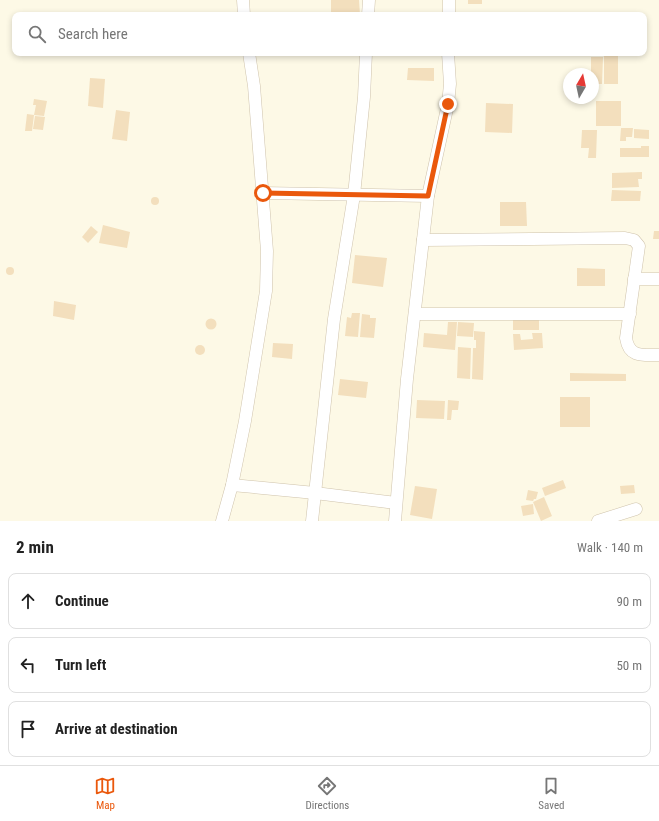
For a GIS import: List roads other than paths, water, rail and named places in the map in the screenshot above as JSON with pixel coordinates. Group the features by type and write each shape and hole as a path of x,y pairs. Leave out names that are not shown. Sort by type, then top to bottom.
{"street":[{"path":"243,0 244,12"},
{"path":"368,12 369,0"},
{"path":"449,0 449,12"},
{"path":"222,521 232,485 245,421 266,291 267,251 263,193 254,86 249,56"},
{"path":"312,521 334,319 354,195 364,97 366,56"},
{"path":"395,521 407,379 428,196 448,104 450,84 448,56"},
{"path":"263,193 428,196"},
{"path":"423,240 625,238 634,240 639,246 626,338 628,346 633,352 640,355 659,355"},
{"path":"634,279 659,279"},
{"path":"415,314 630,314"},
{"path":"232,485 396,503"},
{"path":"598,521 636,509"}]}
